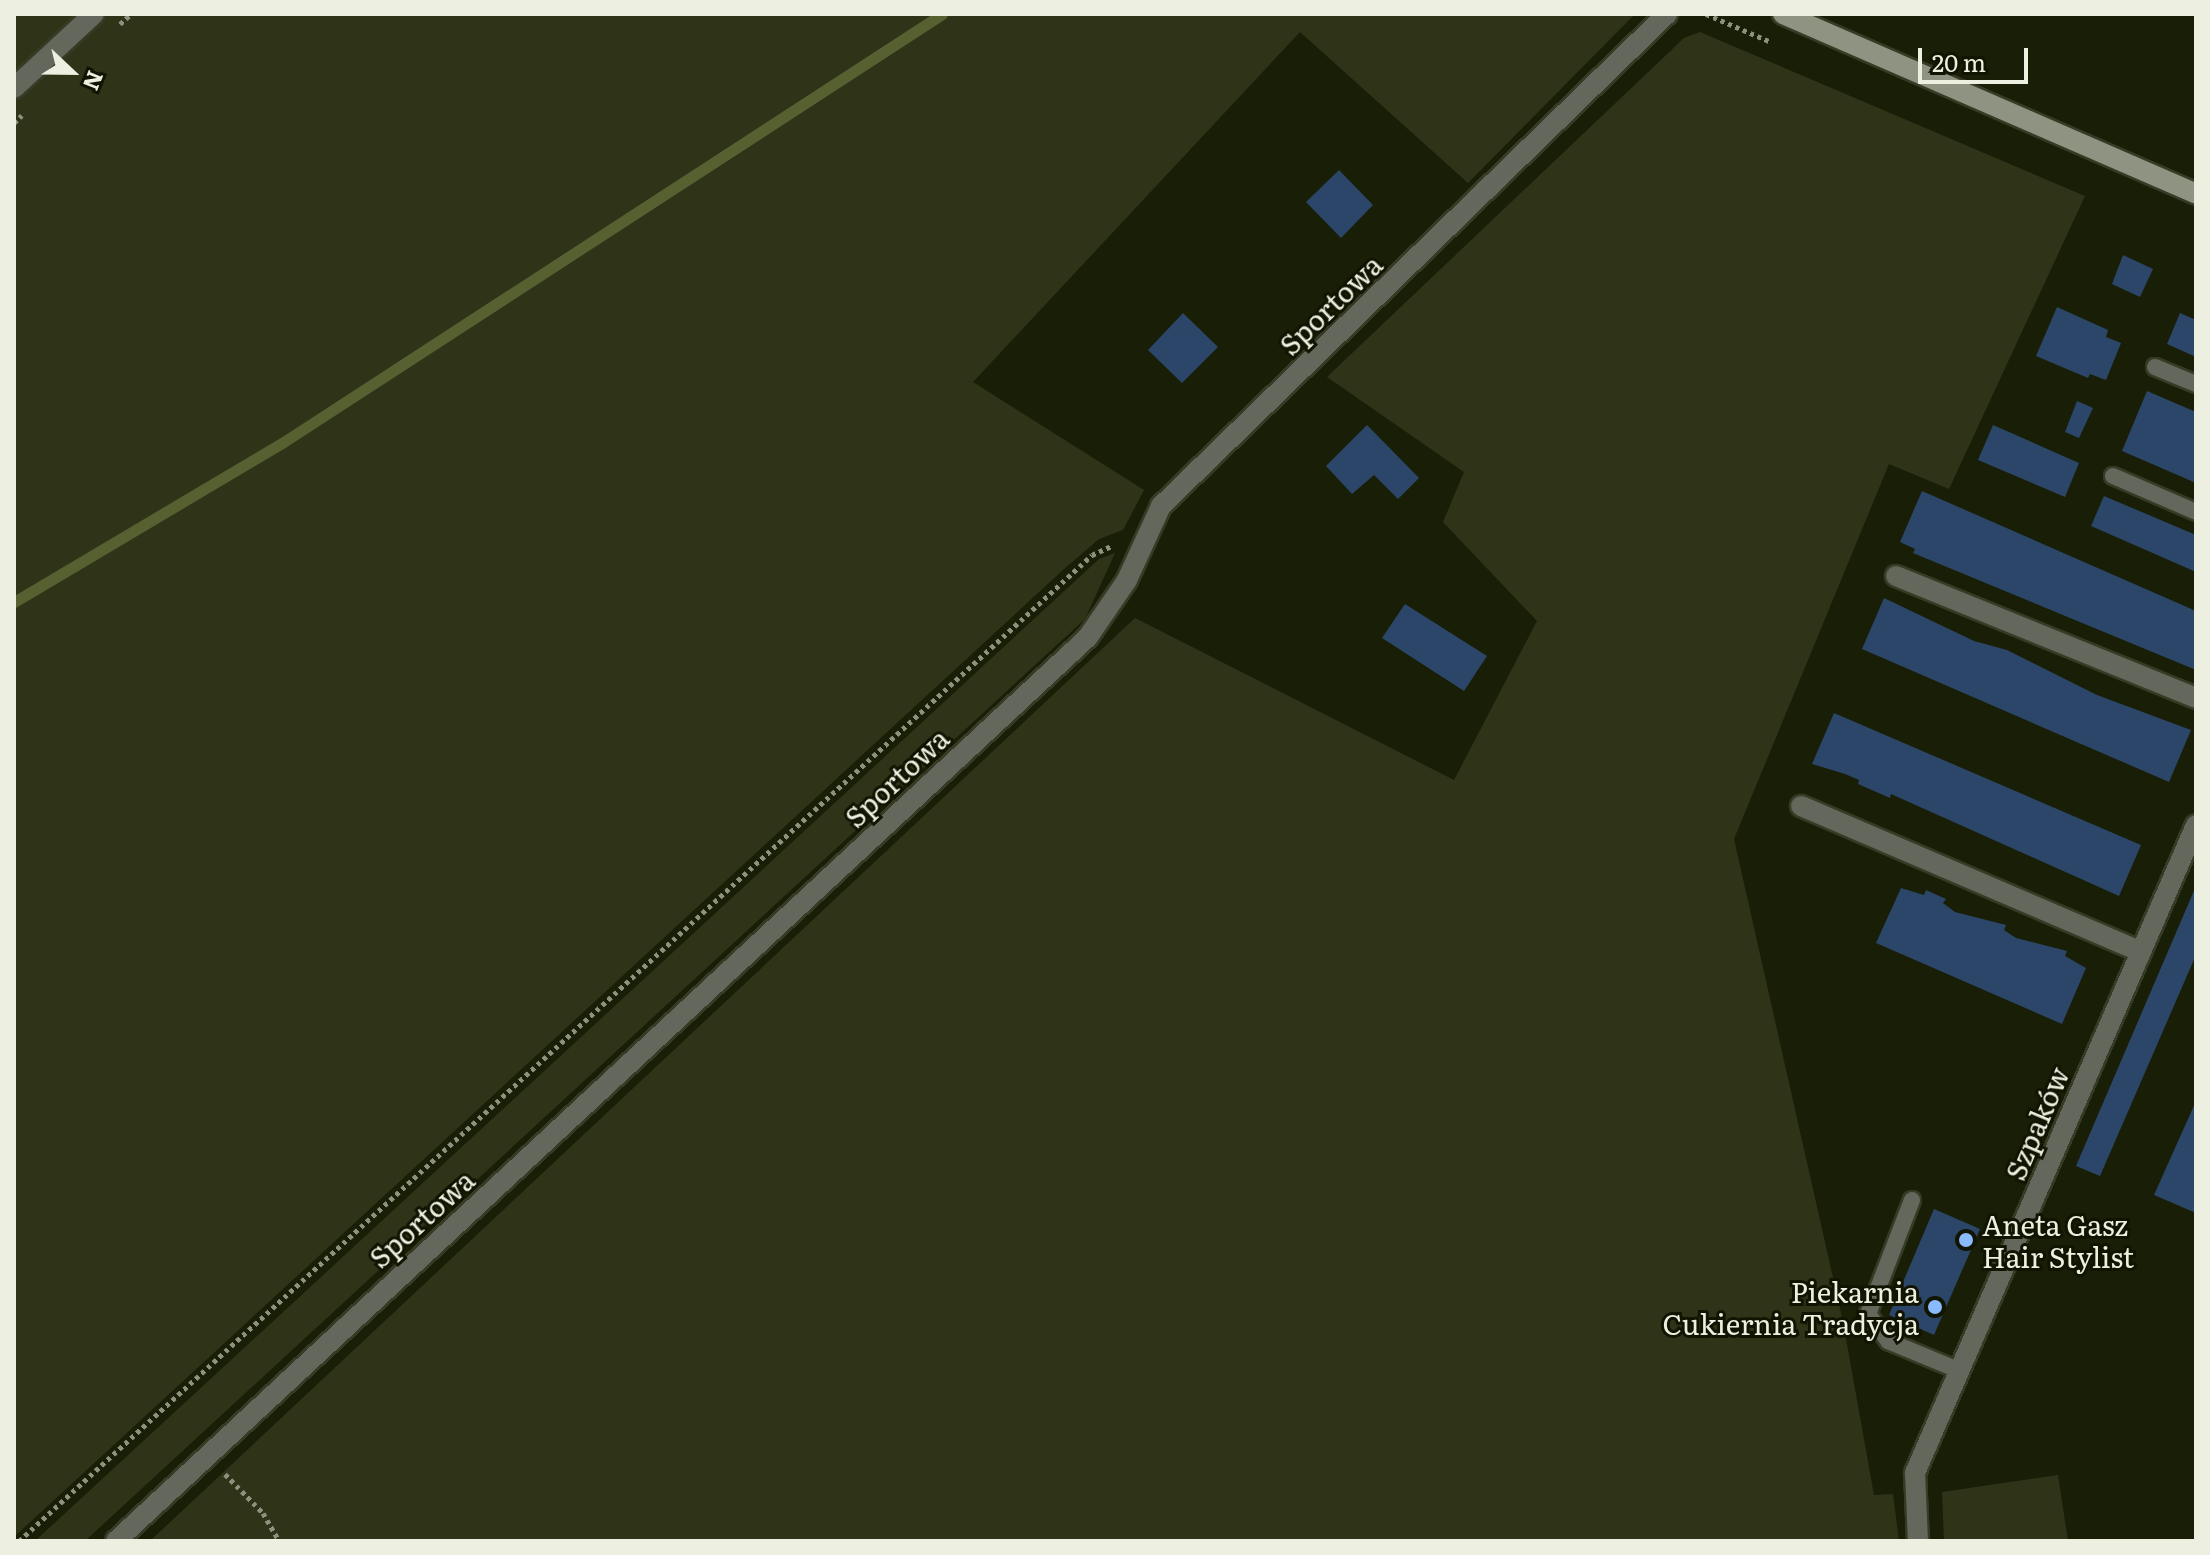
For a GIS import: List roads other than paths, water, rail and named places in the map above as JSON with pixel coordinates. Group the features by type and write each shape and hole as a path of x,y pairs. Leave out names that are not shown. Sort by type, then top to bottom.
{"street":[{"path":"14,88 94,14"},
{"name":"Sportowa","path":"116,1541 205,1453 1088,637 1127,580 1161,506 1667,14"},
{"path":"1783,14 2196,194"},
{"path":"1896,576 2196,698"},
{"path":"1801,806 2141,952"},
{"name":"Szpaków","path":"1918,1541 1915,1473 2196,825"}],"lane":[{"path":"2155,367 2196,384"},
{"path":"2113,476 2196,512"},
{"path":"1912,1200 1868,1314 1888,1341 1958,1370"}],"waterway":[{"path":"14,602 282,443 942,14"}],"place":[{"name":"Aneta Gasz Hair Stylist","path":"1966,1240"},
{"name":"Piekarnia Cukiernia Tradycja","path":"1935,1307"}]}
